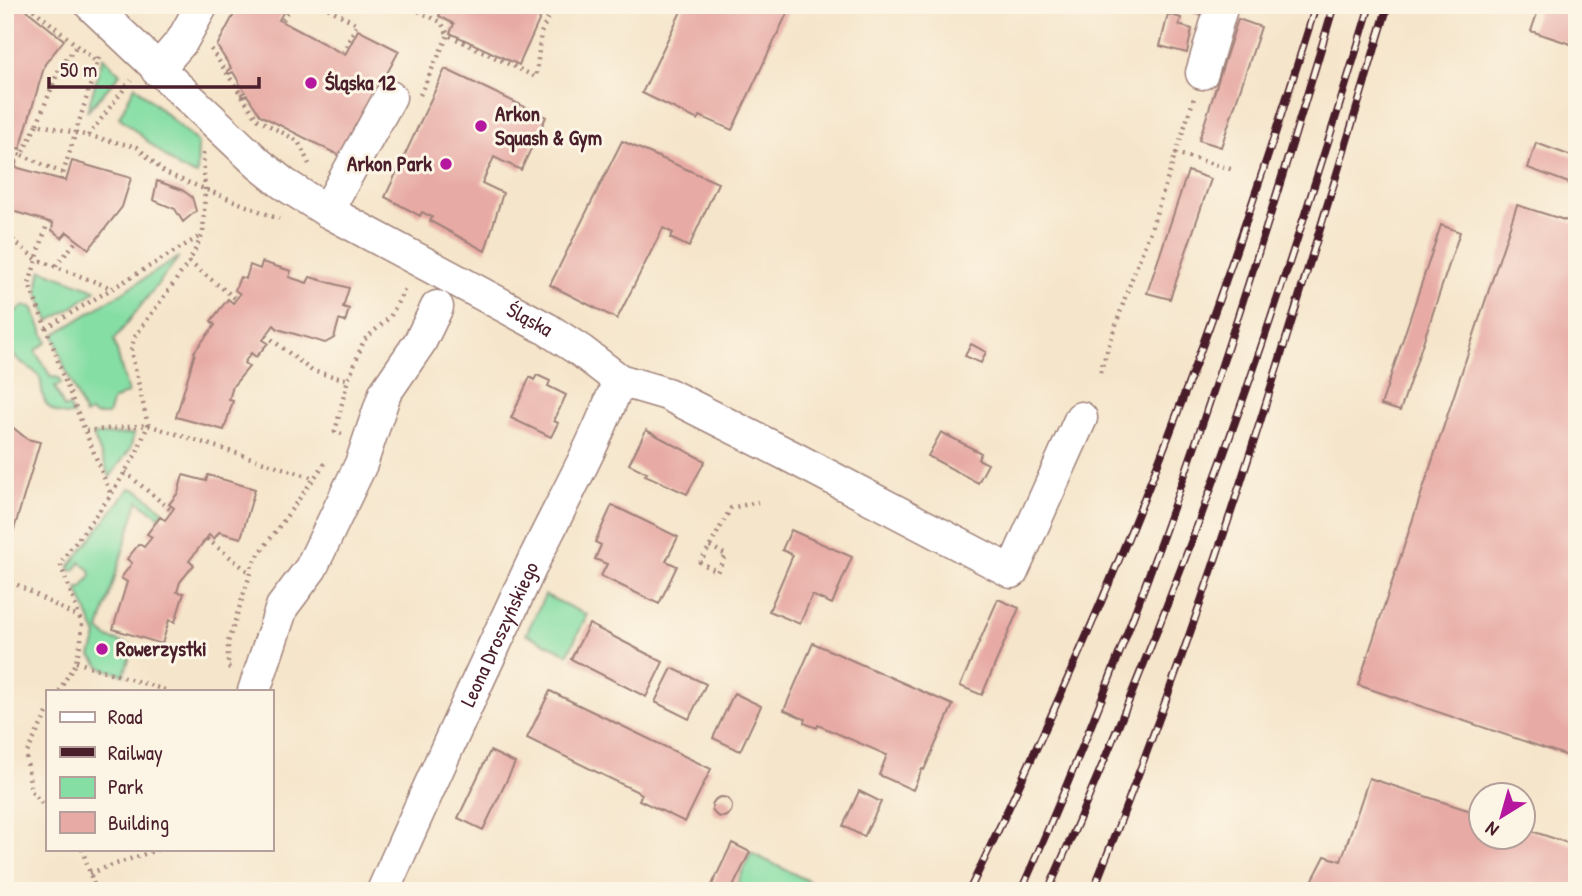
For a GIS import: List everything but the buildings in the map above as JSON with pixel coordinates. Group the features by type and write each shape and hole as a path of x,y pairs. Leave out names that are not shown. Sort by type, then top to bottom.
{"street":[{"name":"Śląska","path":"90,5 145,73 284,184 327,211 547,330 581,351 619,380 667,394 1012,572 1081,418"},
{"path":"145,73 182,41 202,5"},
{"path":"1202,73 1222,5"},
{"path":"327,211 390,97"},
{"path":"245,683 282,607 311,568 362,464 385,393 420,342 437,307"},
{"name":"Leona Droszyńskiego","path":"383,891 443,755 608,409 619,380"}],"path":[{"path":"283,20 291,5"},
{"path":"322,5 358,24 344,52"},
{"path":"406,5 441,22 449,36 536,77 541,33 554,5"},
{"path":"32,7 97,62 61,180"},
{"path":"216,38 211,49 257,119 298,141 314,176"},
{"path":"22,155 60,67 77,46"},
{"path":"88,136 145,73"},
{"path":"1100,372 1202,73"},
{"path":"37,124 137,147 164,173 281,220"},
{"path":"60,690 76,662 82,624 60,563 111,495 136,454 148,425 131,351 134,338 189,262 202,234 205,190 203,144"},
{"path":"5,151 22,155 62,173"},
{"path":"1175,153 1234,170"},
{"path":"48,221 29,284 111,495"},
{"path":"5,228 14,241 36,259 112,289"},
{"path":"46,328 202,234"},
{"path":"56,266 77,240"},
{"path":"189,262 236,299"},
{"path":"266,335 312,371 349,380"},
{"path":"86,431 148,425 314,478 252,564 228,642 228,667 245,683"},
{"path":"125,472 173,511"},
{"path":"710,546 726,555 717,572 700,562 731,508 758,502"},
{"path":"206,539 250,573"},
{"path":"5,578 79,618"},
{"path":"76,662 165,690"},
{"path":"46,715 26,755 31,791 46,808"},
{"path":"82,850 96,891"},
{"path":"90,873 156,850"}],"green space":[{"path":"103,57 120,74 87,112"},
{"path":"135,86 198,143 197,175 179,168 119,117"},
{"path":"179,257 114,340 128,393 113,400 108,415 95,415 90,412 85,415 54,335"},
{"path":"42,270 96,290 49,321 38,290"},
{"path":"24,306 32,307 47,342 35,351 51,377 59,378 61,384 55,387 64,408 69,406 73,415 59,413 50,408 42,393 38,375 12,352 7,329 12,316"},
{"path":"134,434 130,449 110,477 93,435"},
{"path":"130,488 139,491 164,511 160,517 138,501 99,630 108,638 133,646 124,675 102,668 91,656 97,636 77,588 82,588 91,576 90,570 80,562 75,570 71,571 69,567"},
{"path":"545,595 587,615 568,654 526,634"},
{"path":"751,853 829,891 734,891"}],"railway":[{"path":"969,891 1080,651 1156,468 1234,257 1316,5"},
{"path":"1021,891 1068,783 1153,564 1230,342 1334,5"},
{"path":"1048,891 1153,641 1225,452 1326,150 1370,5"},
{"path":"1093,891 1172,683 1227,525 1388,5"}],"place":[{"name":"Śląska 12","path":"311,83"},
{"name":"Arkon Squash & Gym","path":"481,126"},
{"name":"Arkon Park","path":"446,164"},
{"name":"Rowerzystki","path":"102,649"}]}
